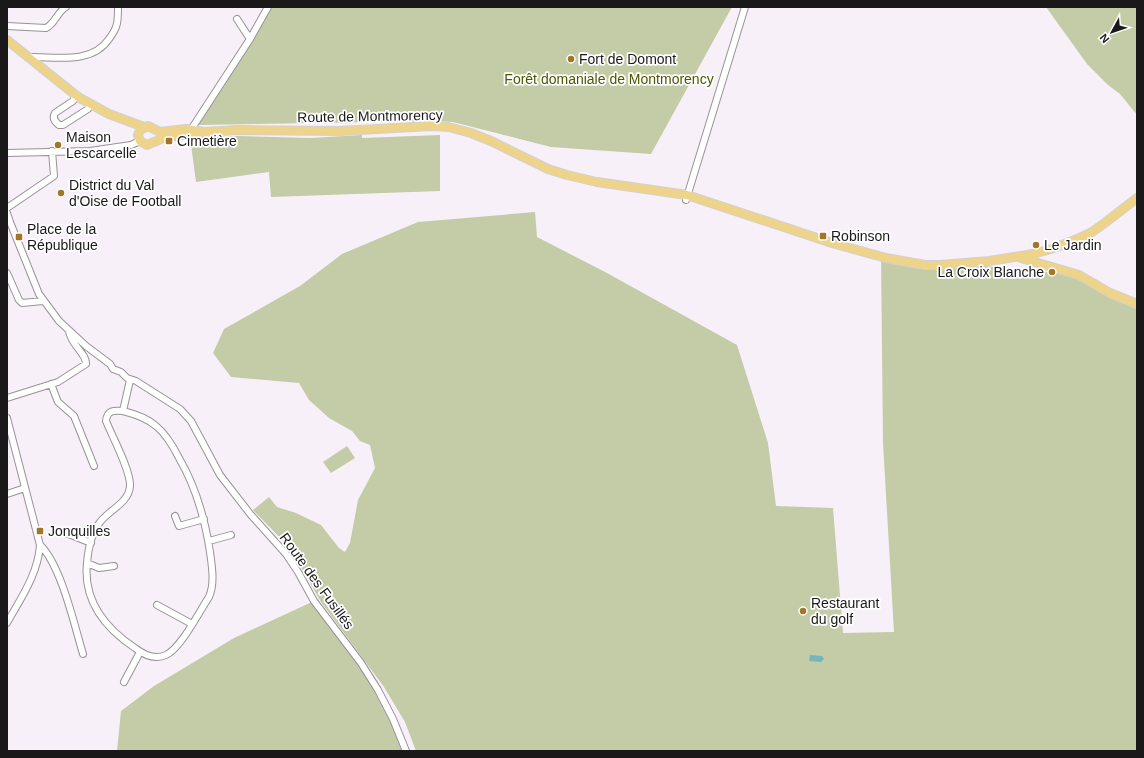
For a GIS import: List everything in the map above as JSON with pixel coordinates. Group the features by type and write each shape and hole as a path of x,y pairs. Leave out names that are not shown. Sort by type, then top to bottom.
{"main road":[{"path":"7,40 77,95 109,114 132,123 141,134 147,145 155,141 157,135 153,128 148,126 141,134"},
{"name":"Route de Montmorency","path":"153,128 160,132 204,132 237,130 340,130 432,126 449,127 471,133 491,141 548,169 567,175 597,182 687,198 727,209 868,254 908,263 943,265 1008,258"},
{"name":"Route de Montmorency","path":"155,141 189,131"},
{"path":"1008,258 1043,251 1065,244 1092,232 1137,198"},
{"path":"1041,264 1037,256 1043,251"},
{"path":"1043,251 1047,261 1062,269"},
{"path":"1008,258 1027,259 1062,269 1084,277 1110,293 1137,304"}],"street":[{"path":"7,26 46,28 50,26 58,13 66,7"},
{"path":"30,59 32,57 73,58 86,56 99,51 106,44 116,29 118,7"},
{"path":"189,131 250,38 268,7"},
{"path":"687,198 745,7"},
{"path":"237,19 250,38"},
{"path":"77,95 73,101 53,116 53,119 59,125 63,125 88,109 91,104"},
{"path":"7,153 90,151 131,145 141,134"},
{"path":"7,208 54,176 52,151"},
{"path":"7,213 8,223 39,294 43,301 69,331 71,341 87,362 83,366 51,384 7,398"},
{"path":"7,273 19,300 22,303 43,301"},
{"name":"Route des Fusillés","path":"69,331 110,364 113,369 121,372 130,380 136,381 180,409 191,421 220,475 250,515 286,554 298,572 314,602 361,663 390,713 406,751"},
{"path":"123,411 130,380"},
{"path":"51,384 58,402 74,416 94,466"},
{"path":"114,410 123,411 141,416 157,426 166,437 187,471 204,519 209,541 213,579 212,590 209,597 174,649 160,657 150,656 140,652 119,638 101,618 95,607 87,580 87,563 91,543 97,526 129,492 129,479 106,421 106,416 110,412 114,410"},
{"path":"7,418 40,544 35,571 7,623"},
{"path":"7,494 25,488"},
{"path":"175,516 179,526 204,519"},
{"path":"66,533 91,543"},
{"path":"209,541 231,535"},
{"path":"40,544 54,565 83,654"},
{"path":"87,563 99,568 114,566"},
{"path":"157,605 192,624"},
{"path":"124,682 140,652"}],"green space":[{"name":"Forêt domaniale de Montmorency","path":"269,7 732,7 651,154 551,147 453,122 197,125"},
{"path":"1046,7 1137,7 1137,115 1120,94 1108,85 1087,64"},
{"path":"362,135 362,138 440,135 440,191 271,197 269,172 196,182 190,137 237,136 310,138"},
{"path":"535,212 537,237 607,273 737,345 768,443 776,506 833,508 843,633 894,632 883,443 881,256 925,265 963,264 1068,274 1137,303 1137,751 416,751 405,722 384,687 321,602 290,548 253,510 269,497 277,507 296,513 321,525 339,548 345,552 350,543 358,500 375,468 370,445 360,441 352,431 329,418 309,400 299,383 231,377 213,353 224,329 300,286 342,254 418,222"},
{"path":"347,446 355,458 331,473 323,462"},
{"path":"314,601 361,663 406,751 117,751 121,711 154,686 234,638"}],"water":[{"path":"810,655 822,656 824,659 821,662 809,661"}],"place":[{"name":"Fort de Domont","path":"571,59"},
{"name":"Cimetière","path":"169,141"},
{"name":"Maison Lescarcelle","path":"58,145"},
{"name":"District du Val d'Oise de Football","path":"61,193"},
{"name":"Robinson","path":"823,236"},
{"name":"Place de la République","path":"19,237"},
{"name":"Le Jardin","path":"1036,245"},
{"name":"La Croix Blanche","path":"1052,272"},
{"name":"Jonquilles","path":"40,531"},
{"name":"Restaurant du golf","path":"803,611"}]}
